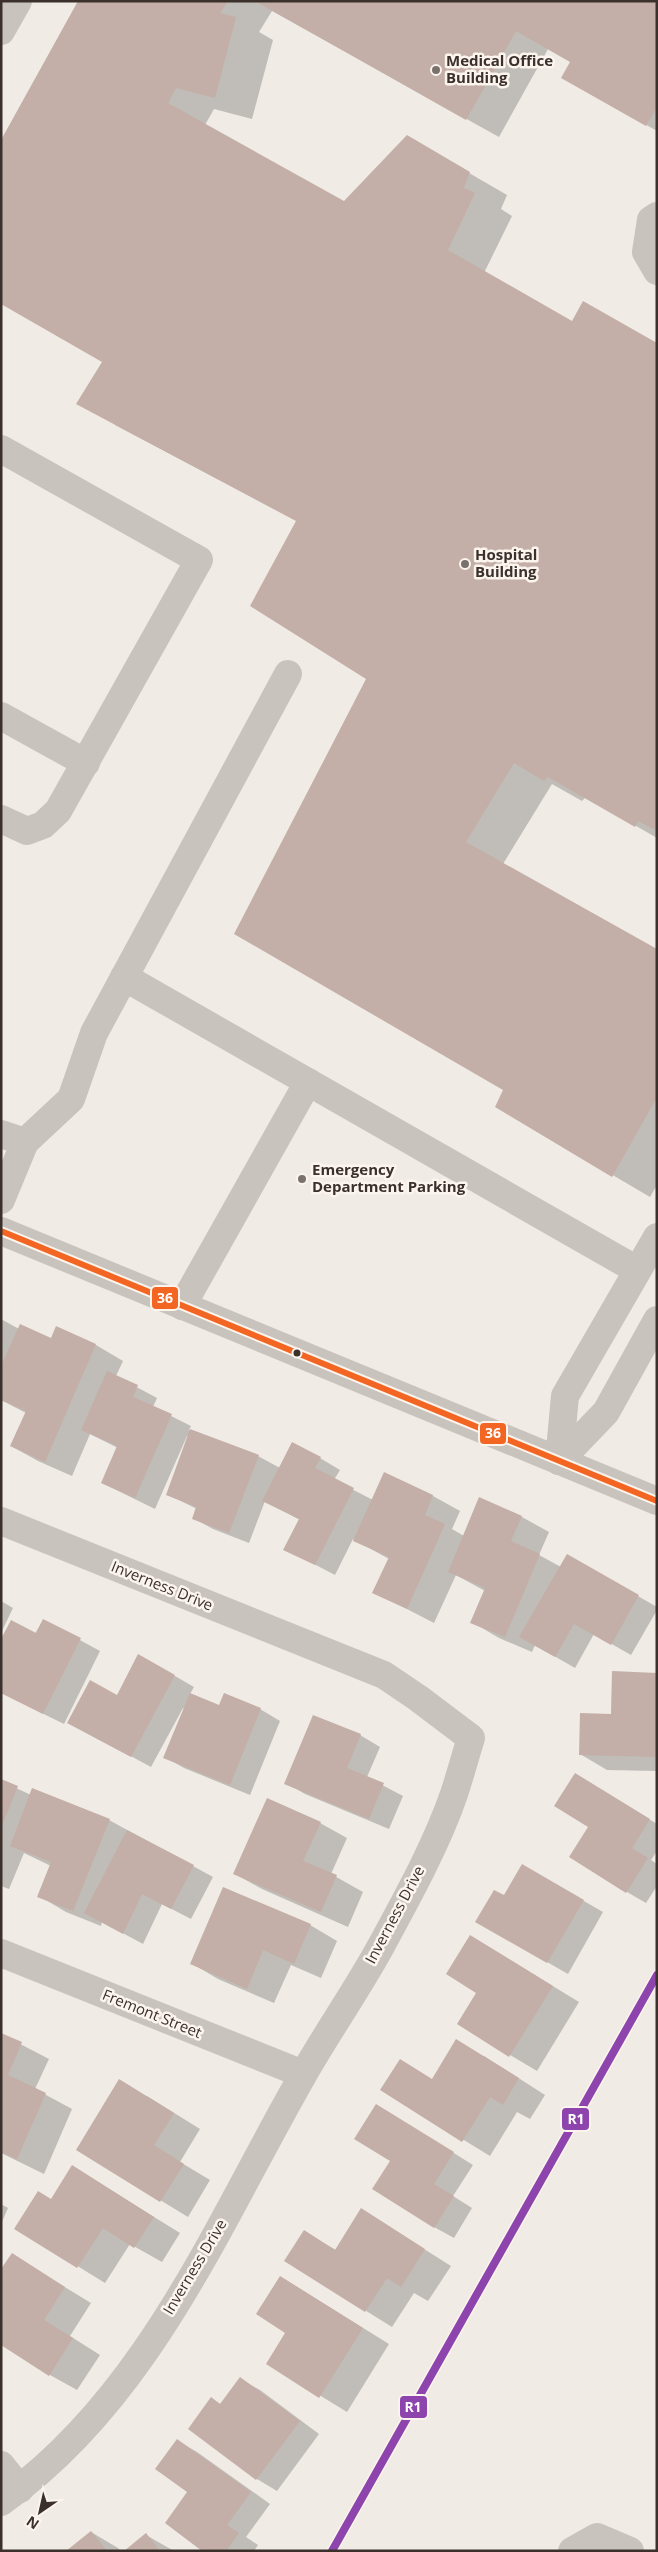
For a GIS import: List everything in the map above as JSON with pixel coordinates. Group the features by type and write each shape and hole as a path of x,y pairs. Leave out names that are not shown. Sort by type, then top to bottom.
{"street":[{"path":"1,31 18,1"},
{"path":"657,216 651,220 646,252 657,271"},
{"path":"1,449 199,560 58,811 42,825 28,831 1,818"},
{"path":"1,1200 13,1138 70,1099 94,1033 288,674"},
{"path":"1,716 86,763"},
{"path":"124,977 636,1270"},
{"path":"182,1306 308,1082"},
{"path":"1,1231 657,1501"},
{"path":"559,1461 565,1396 636,1270 657,1237"},
{"path":"559,1461 606,1412 657,1320"},
{"name":"Inverness Drive","path":"1,1521 384,1675 471,1738 453,1796 429,1851 380,1948 303,2074 206,2251 142,2354 95,2417 63,2450 10,2496"},
{"name":"Fremont Street","path":"1,1953 303,2074"},
{"path":"1,2465 10,2496"},
{"path":"572,2551 597,2537 630,2551"}],"building":[{"name":"Hospital Building","path":"78,1 228,1 220,13 236,17 215,98 176,88 168,103 344,201 407,135 470,172 464,188 475,193 448,250 572,321 583,301 657,343 657,831 638,821 635,827 548,777 544,781 514,763 466,842 657,949 657,1097 612,1177 495,1107 503,1090 234,934 366,679 250,606 296,521 76,404 102,362 1,304 1,140"},
{"name":"Medical Office Building","path":"255,1 657,1 657,107 646,126 561,78 570,62 516,31 466,120"},
{"path":"20,1324 51,1338 56,1326 96,1344 45,1462 10,1446 26,1411 1,1400 1,1366"},
{"path":"107,1371 138,1385 133,1397 172,1414 135,1498 101,1483 117,1446 81,1430"},
{"path":"190,1429 259,1455 229,1533 192,1519 196,1507 166,1495"},
{"path":"292,1442 321,1457 315,1468 354,1488 315,1565 283,1550 299,1519 262,1501"},
{"path":"384,1472 433,1495 425,1515 445,1524 407,1609 372,1593 389,1557 353,1541"},
{"path":"479,1497 522,1516 511,1541 540,1554 505,1637 470,1623 485,1588 448,1572"},
{"path":"567,1554 639,1595 611,1645 574,1624 555,1657 519,1637"},
{"path":"43,1619 81,1638 43,1714 1,1693 1,1639 11,1620 36,1633"},
{"path":"138,1654 175,1675 131,1757 67,1723 90,1680 117,1695"},
{"path":"612,1671 657,1673 657,1757 579,1755 580,1713 611,1714"},
{"path":"190,1693 219,1705 224,1693 261,1708 230,1785 163,1758"},
{"path":"313,1715 361,1734 347,1768 384,1783 369,1819 284,1784"},
{"path":"575,1773 650,1819 632,1848 648,1858 626,1893 569,1857 588,1827 554,1806"},
{"path":"1,1779 18,1786 1,1828"},
{"path":"32,1788 110,1819 73,1911 37,1897 51,1862 10,1846"},
{"path":"267,1798 321,1822 303,1861 337,1875 321,1912 233,1874"},
{"path":"127,1830 194,1865 171,1909 142,1894 123,1934 84,1913"},
{"path":"522,1864 584,1900 547,1963 475,1922 494,1890 504,1895"},
{"path":"223,1887 311,1924 294,1964 263,1950 247,1989 190,1964"},
{"path":"470,1935 553,1986 509,2057 457,2024 476,1993 446,1974"},
{"path":"1,2033 22,2042 8,2075 46,2093 17,2159 1,2152"},
{"path":"456,2039 519,2078 503,2105 490,2097 462,2142 380,2090 400,2059 432,2079"},
{"path":"119,2079 174,2113 154,2145 184,2164 160,2202 76,2150"},
{"path":"376,2104 454,2152 434,2184 454,2196 434,2228 372,2189 390,2161 354,2139"},
{"path":"72,2165 154,2217 134,2248 103,2228 77,2268 14,2229 38,2191 51,2199"},
{"path":"361,2208 425,2249 401,2287 387,2278 365,2312 284,2261 304,2230 335,2250"},
{"path":"12,2253 65,2287 44,2320 73,2338 49,2376 1,2345 1,2269"},
{"path":"280,2276 363,2328 319,2398 266,2364 285,2333 256,2314"},
{"path":"240,2377 300,2421 256,2480 188,2429 211,2397 220,2404"},
{"path":"177,2439 251,2492 227,2525 239,2533 226,2551 202,2551 165,2523 187,2492 155,2469"},
{"path":"91,2531 107,2551 66,2551"},
{"path":"146,2533 160,2551 124,2551"}],"transit line":[{"name":"36","path":"1,1231 657,1501"},
{"name":"R1","path":"332,2551 657,1975"}],"place":[{"name":"Medical Office Building","path":"436,70"},
{"name":"Hospital Building","path":"465,564"},
{"name":"Emergency Department Parking","path":"302,1179"}]}
